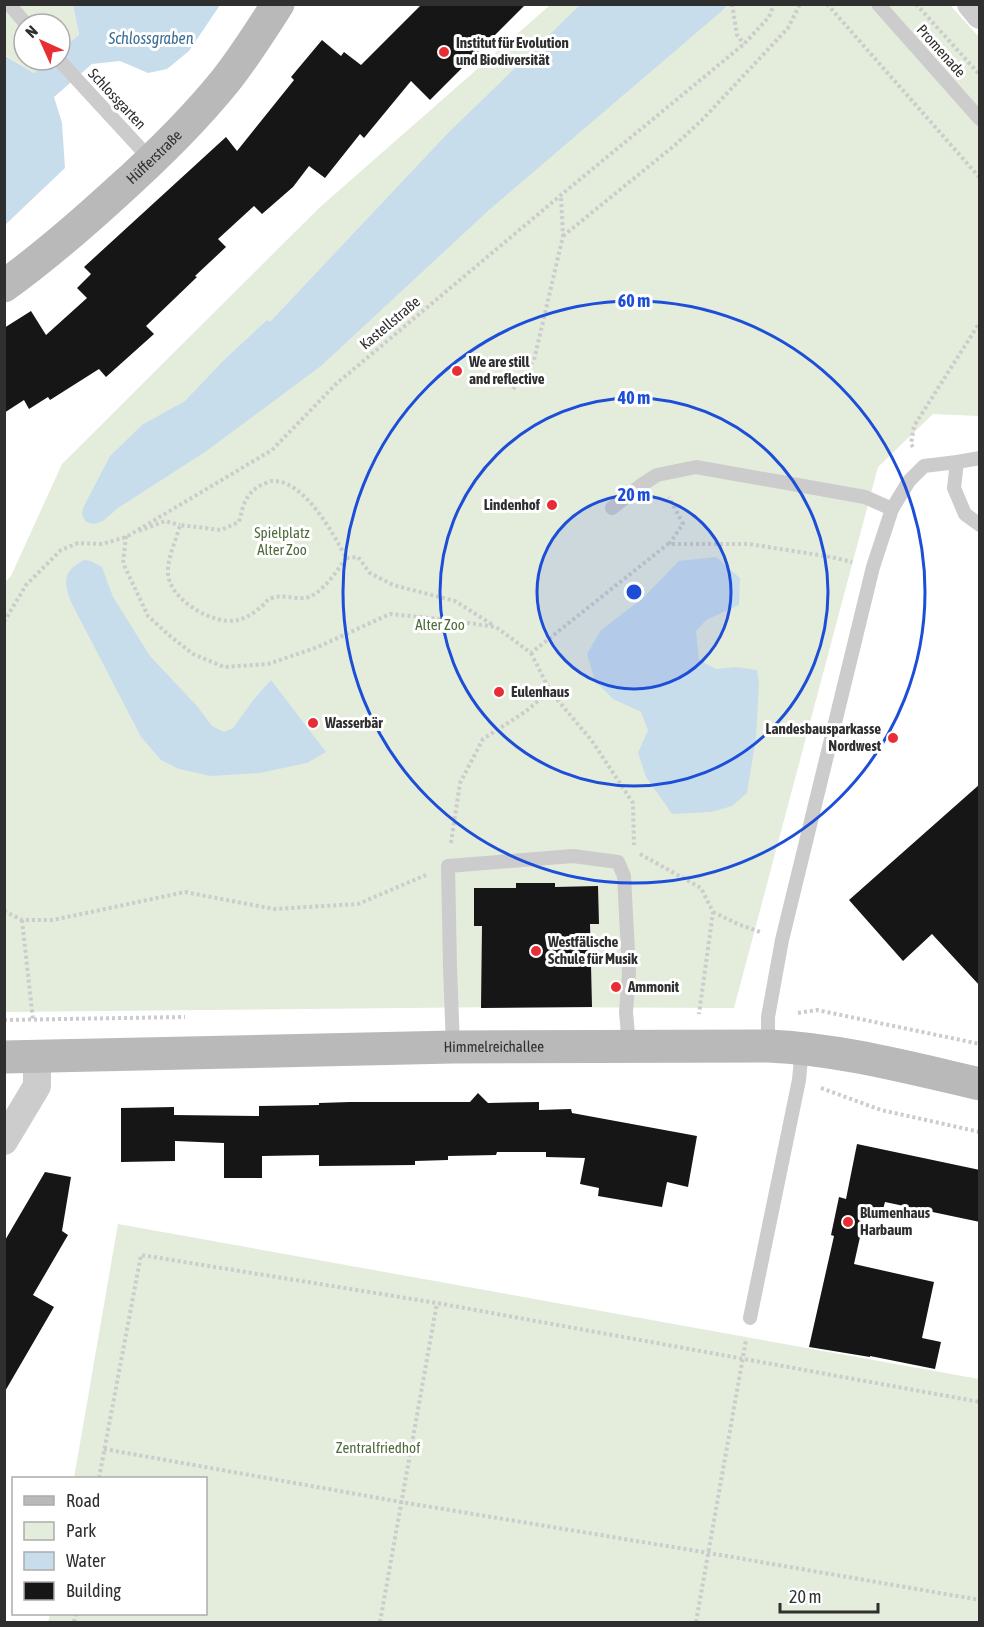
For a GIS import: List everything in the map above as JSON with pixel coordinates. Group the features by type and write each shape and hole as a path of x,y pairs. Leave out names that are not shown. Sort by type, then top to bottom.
{"street":[{"name":"Hüfferstraße","path":"4,286 57,246 151,160 201,109 226,80 278,4"},
{"path":"970,4 980,15"},
{"name":"Himmelreichallee","path":"4,1057 453,1047 768,1046 802,1048 896,1065 980,1084"},
{"path":"4,1141 37,1086 37,1057"}],"lane":[{"name":"Promenade","path":"878,4 980,119"},
{"name":"Schlossgarten","path":"70,72 151,160"},
{"path":"768,1046 768,1017 782,940 873,567 892,508 909,481 924,466 980,458"},
{"path":"957,462 954,488 965,514 980,525"},
{"path":"612,508 657,475 696,467 865,497 892,508"},
{"path":"453,1047 448,866 573,856 618,862 624,876 629,972 626,1012 628,1046"},
{"path":"750,1318 799,1080 802,1048"}],"path":[{"path":"732,4 737,35 744,44"},
{"name":"Kastellstraße","path":"4,622 26,585 61,549 78,543 102,544 126,537 272,450 336,384 744,44 769,17 774,4"},
{"path":"563,236 675,145 703,119 789,28 800,4"},
{"path":"827,4 980,178"},
{"name":"Promenade","path":"916,4 980,75"},
{"path":"513,388 534,360 563,236 561,195"},
{"path":"924,466 911,444 914,426 980,322"},
{"path":"531,653 668,544 683,524 657,475"},
{"path":"346,558 303,494 287,483 271,480 252,489 242,507 239,522 221,530 165,521 126,537 123,563 148,616 194,654 224,667 268,664 318,647 390,614 496,627"},
{"path":"180,525 169,561 168,576 173,590 182,600 201,613 215,618 235,621 247,617 262,606 268,598 282,595 306,598 332,579 346,558"},
{"path":"668,544 749,544 831,557 873,567"},
{"path":"346,558 358,558 370,573 393,585 455,601 496,627 531,653 550,692"},
{"path":"713,912 756,930"},
{"path":"22,920 33,1019"},
{"path":"799,1080 881,1110 980,1132"},
{"path":"99,1477 141,1255 437,1304 980,1402"},
{"path":"380,1623 437,1304"},
{"path":"696,1623 750,1318"},
{"path":"104,1449 980,1600"}],"green space":[{"path":"4,5 73,5 79,36 72,42 72,12 12,12 12,59 5,55"},
{"name":"Alter Zoo","path":"550,5 950,5 979,37 979,416 933,414 878,467 734,1008 505,1007 5,1012 4,583 11,576 62,464 319,208"},
{"name":"Zentralfriedhof","path":"118,1224 979,1379 979,1622 48,1622 50,1615 207,1615 207,1477 74,1477"}],"water":[{"name":"Schlossgraben","path":"73,5 220,5 189,51 167,69 148,73 120,61 92,64 54,97 62,123 65,168 5,225 4,55 12,60 12,72 72,72 72,41 79,35"},
{"path":"580,5 727,5 489,210 321,366 205,452 118,508 103,521 94,524 86,522 82,514 83,508 110,456 142,425 185,401 267,320 270,322 448,133"},
{"path":"716,557 740,578 739,605 706,620 696,631 699,660 716,669 736,667 757,670 759,684 756,738 747,793 732,806 711,812 672,814 646,777 638,753 648,730 641,712 613,699 595,681 587,654 601,630 643,598 679,561"},
{"path":"84,560 102,567 113,597 150,656 197,706 212,726 224,732 233,728 271,680 326,752 307,763 260,773 211,776 179,769 161,760 141,737 71,602 67,577 72,568"}],"building":[{"path":"422,4 526,4 430,100 411,81 364,138 360,134 325,178 309,166 293,187 262,214 254,206 218,239 226,247 146,326 154,334 106,377 99,369 50,400 48,397 29,409 24,400 4,413 4,328 31,311 46,335 87,298 77,288 91,274 84,267 226,137 237,151 294,80 291,77 322,40 341,56 344,52 361,65"},
{"path":"980,784 980,986 932,934 903,961 849,900"},
{"name":"Westfälische Schule für Musik","path":"516,883 555,883 555,887 598,886 599,924 590,924 592,1007 481,1008 482,926 474,926 474,888 516,888"},
{"path":"478,1093 488,1103 539,1102 539,1110 571,1109 572,1113 697,1136 688,1187 667,1182 662,1207 598,1196 599,1188 580,1184 585,1158 546,1157 546,1152 497,1152 496,1155 448,1156 448,1160 415,1161 415,1165 319,1166 319,1155 262,1156 262,1178 224,1178 224,1143 175,1141 175,1161 121,1162 121,1108 174,1107 174,1115 259,1116 259,1106 350,1102 470,1102"},
{"path":"857,1144 980,1170 980,1222 885,1202 882,1213 866,1210 854,1264 934,1282 922,1338 941,1342 935,1369 809,1347 834,1236 831,1235 839,1197 846,1199"},
{"path":"45,1172 71,1177 62,1231 68,1235 33,1295 54,1307 4,1393 4,1242"}],"place":[{"name":"Institut für Evolution und Biodiversität","path":"444,52"},
{"name":"We are still and reflective","path":"457,371"},
{"name":"Lindenhof","path":"552,505"},
{"name":"Eulenhaus","path":"499,692"},
{"name":"Wasserbär","path":"313,723"},
{"name":"Landesbausparkasse Nordwest","path":"893,738"},
{"name":"Westfälische Schule für Musik","path":"536,951"},
{"name":"Ammonit","path":"616,987"},
{"name":"Blumenhaus Harbaum","path":"848,1222"}],"park label":[{"name":"Spielplatz Alter Zoo","path":"282,542"}]}
